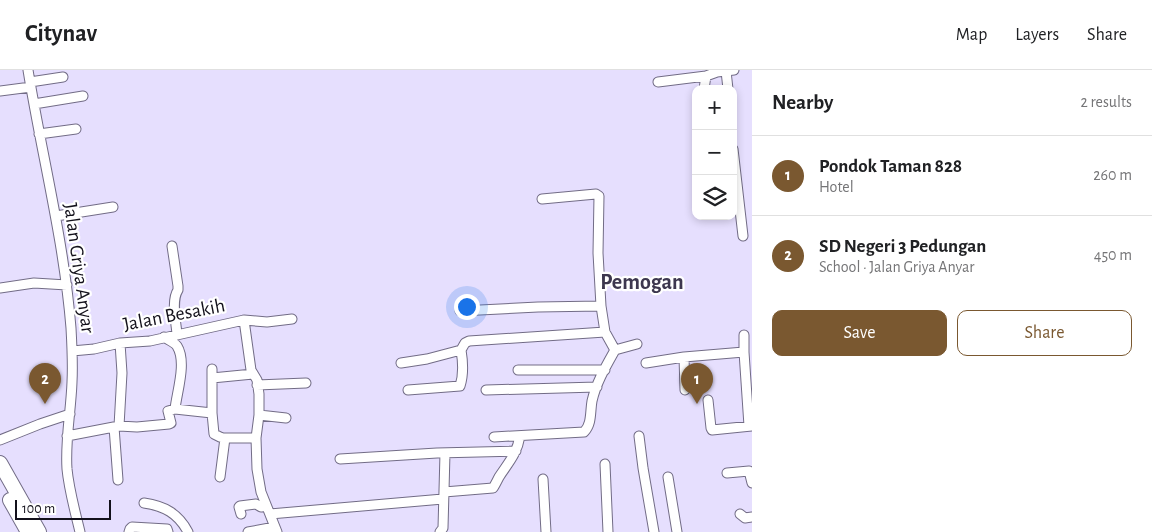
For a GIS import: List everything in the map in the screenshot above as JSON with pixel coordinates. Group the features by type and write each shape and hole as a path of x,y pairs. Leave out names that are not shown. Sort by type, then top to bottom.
{"highway":[{"path":"0,463 39,532"},
{"path":"0,482 28,532"}],"street":[{"name":"Jalan Griya Anyar","path":"28,70 56,216 66,285 72,351 67,454 69,480 80,532"},
{"path":"658,82 706,76 730,70 728,85"},
{"path":"705,85 706,76"},
{"path":"0,91 63,77"},
{"path":"34,104 83,96"},
{"path":"39,134 76,129"},
{"path":"736,175 743,236"},
{"path":"542,199 596,194 599,196 598,253 601,306 605,332 615,350"},
{"path":"56,216 113,208"},
{"path":"67,436 116,427 138,427 169,424 171,422 168,412 172,409 181,367 179,352 172,339 175,294 178,286 172,246"},
{"path":"0,288 34,283 66,285"},
{"path":"460,311 538,306 601,306"},
{"path":"245,323 292,319"},
{"name":"Jalan Besakih","path":"72,351 150,340 172,339 245,323 251,370 256,379 259,402 256,438 260,492 276,530"},
{"path":"408,390 460,386 463,361 461,350 465,343 469,341 605,332"},
{"path":"708,400 710,428 712,430 750,426 744,335"},
{"path":"118,480 116,427 122,373 120,344"},
{"path":"494,437 584,432 589,426 592,400 604,370 615,350 637,344"},
{"path":"400,363 426,359 461,350"},
{"path":"646,364 684,357 744,352"},
{"path":"684,357 686,390"},
{"path":"518,370 604,370"},
{"path":"253,374 212,374 212,413 214,434 225,438 256,438"},
{"path":"257,385 306,383"},
{"path":"486,390 597,387"},
{"path":"172,409 212,413"},
{"path":"0,440 70,414"},
{"path":"259,415 286,418"},
{"path":"241,514 240,506 256,504 268,510 444,496 468,489 493,488 516,451 520,436"},
{"path":"639,436 654,532"},
{"path":"220,477 225,438"},
{"path":"340,459 516,451"},
{"path":"440,532 443,528 445,453"},
{"path":"605,464 608,532"},
{"path":"727,473 749,471 752,484"},
{"path":"668,477 678,532"},
{"path":"543,479 546,532"},
{"path":"144,503 160,507 174,514 183,523 188,532"},
{"path":"740,514 745,518 752,517"},
{"path":"129,532 132,527 167,529 168,532"},
{"path":"248,532 276,530"}],"place":[{"name":"SD Negeri 3 Pedungan","path":"45,404"},
{"name":"Pondok Taman 828","path":"697,404"}],"district":[{"name":"Pemogan","path":"642,282"}]}
